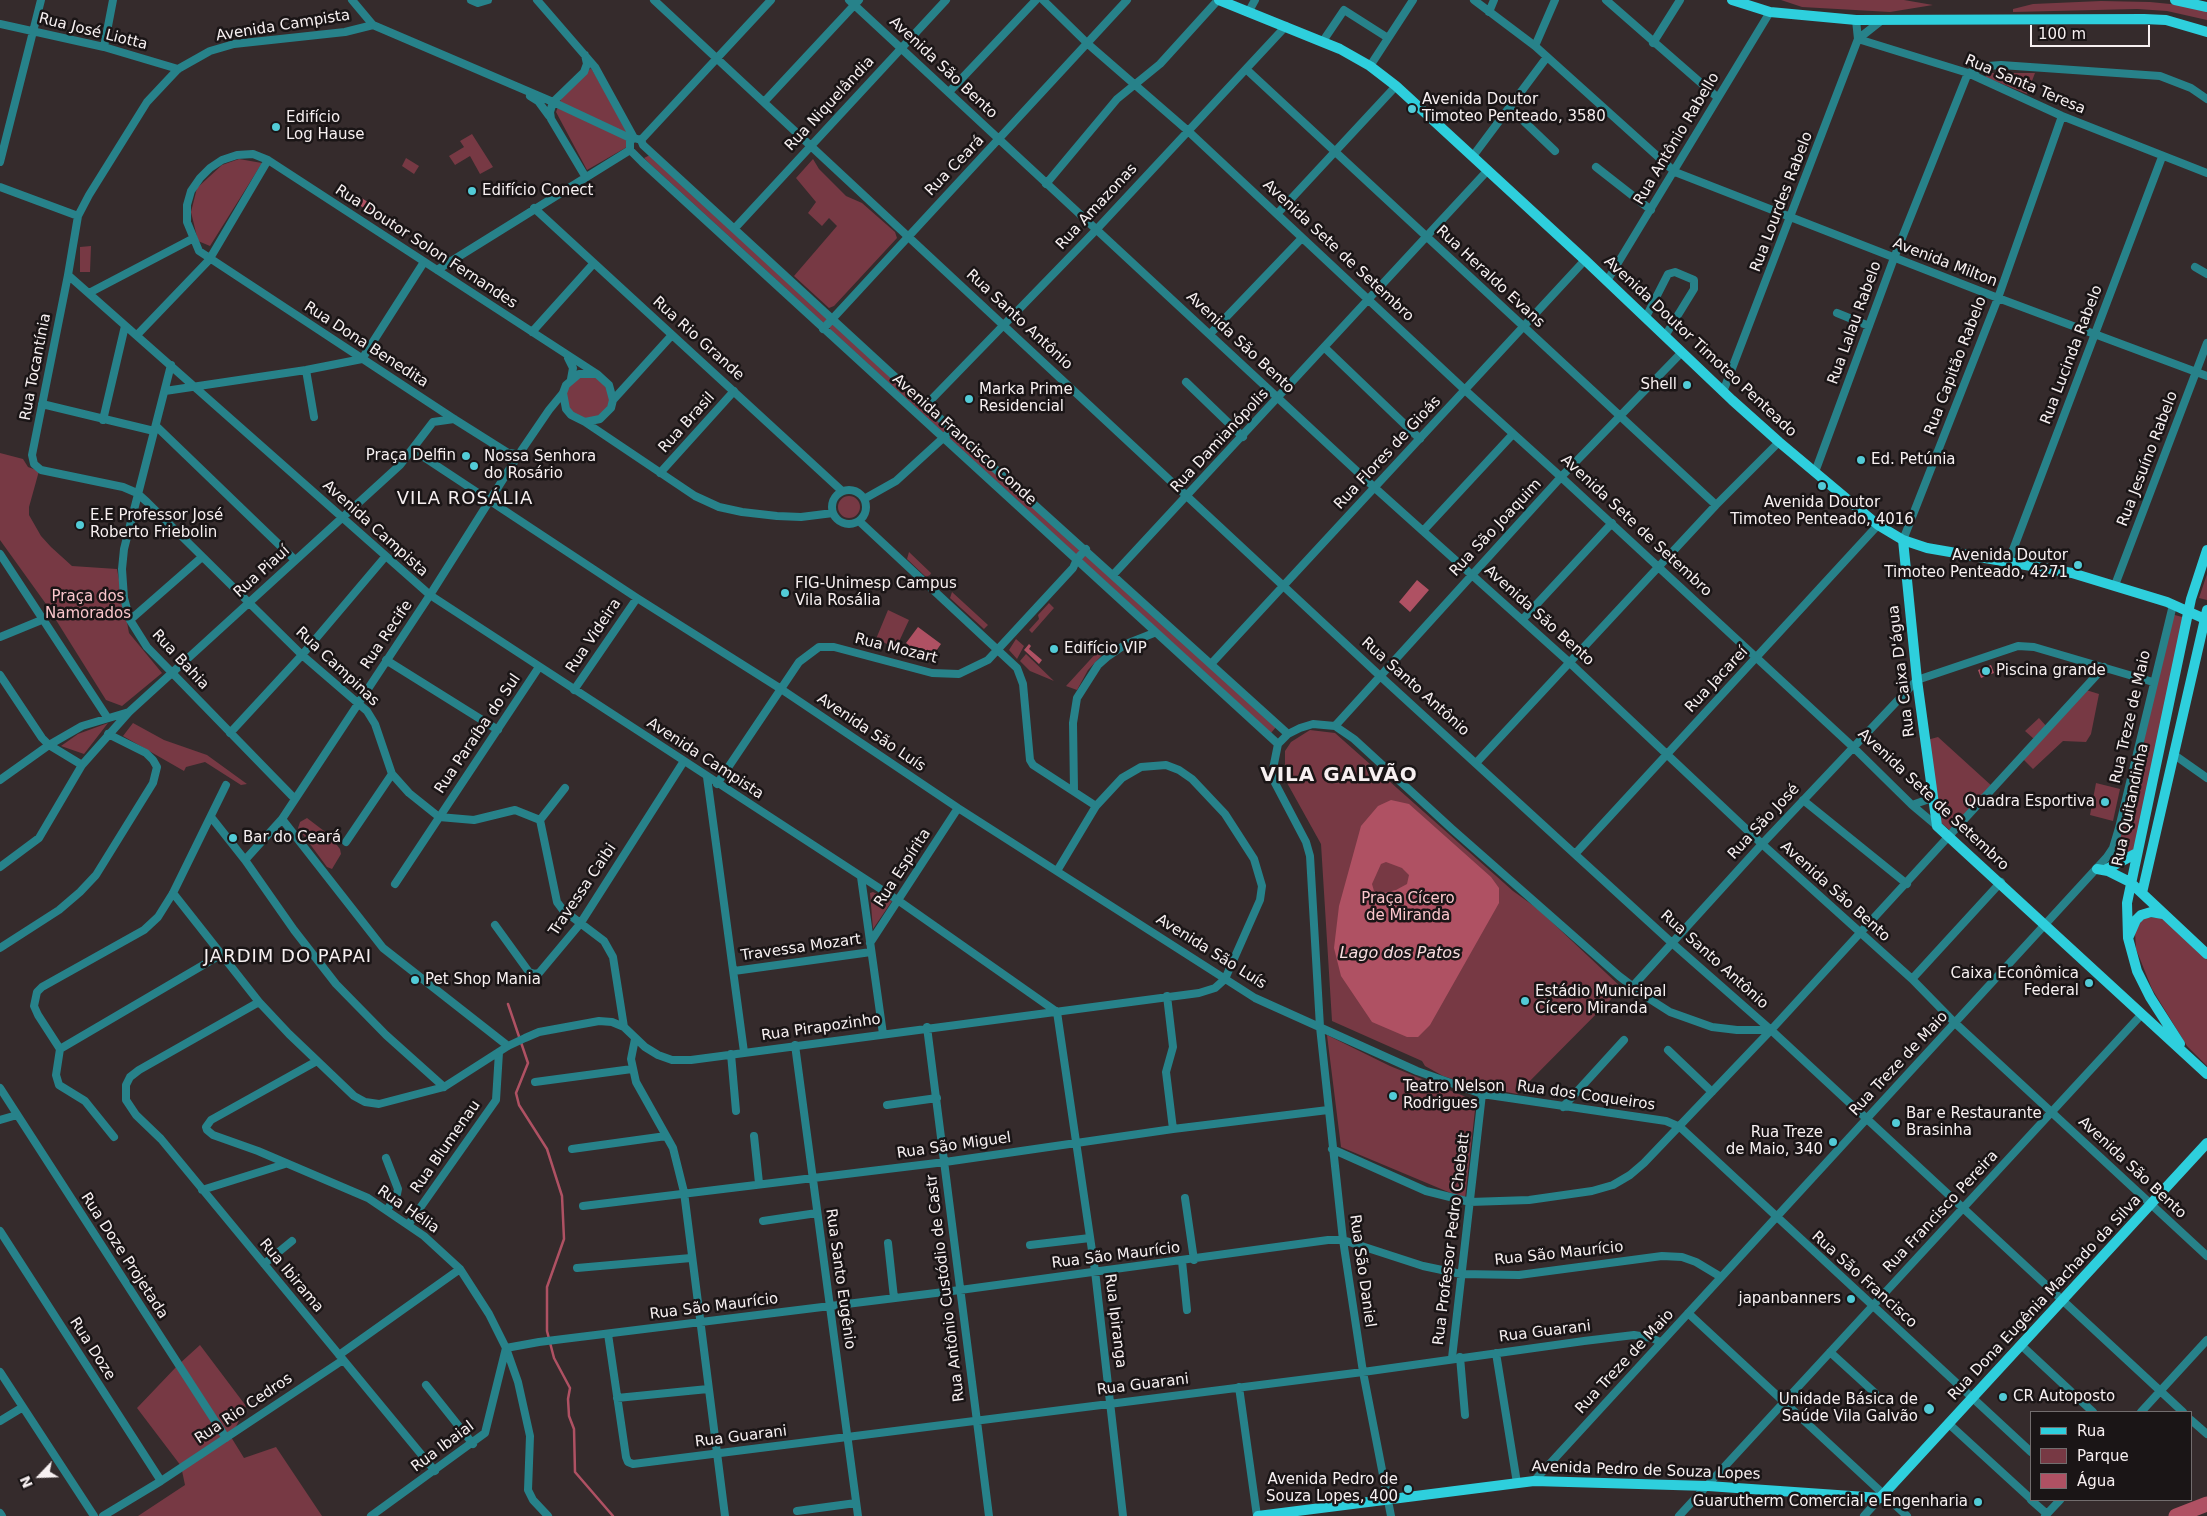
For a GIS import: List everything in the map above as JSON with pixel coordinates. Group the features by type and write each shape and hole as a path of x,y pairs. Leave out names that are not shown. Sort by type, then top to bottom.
{"main road":[{"name":"Avenida Doutor Timoteo Penteado","path":"1219,0 1323,42 1370,66 1396,86 1607,280 1723,392 1779,442 1878,524 1903,540 1927,548 2072,573 2115,585 2188,612 2206,616"},
{"path":"1732,0 1770,12 1856,20 2144,18 2166,20 2207,32"},
{"path":"2175,0 2207,7"},
{"name":"Rua Caixa D'água","path":"1903,540 1917,680 1937,826"},
{"name":"Rua Quitandinha","path":"2189,1057 2150,997 2137,971 2128,938 2127,904 2135,854 2188,612 2207,550"},
{"name":"Rua Quitandinha","path":"2142,893 2206,616"},
{"name":"Avenida Sete de Setembro","path":"1937,826 2207,1074"},
{"path":"2101,870 2135,854"},
{"path":"2101,870 2130,882 2206,951"},
{"path":"2128,938 2140,915 2151,912 2164,914"},
{"name":"Rua Dona Eugênia Machado da Silva","path":"1882,1497 2207,1144"},
{"name":"Avenida Pedro de Souza Lopes","path":"1257,1516 1328,1512 1388,1500 1534,1481 1708,1486 1882,1497"}],"street":[{"path":"0,162 41,0"},
{"path":"104,47 113,0"},
{"path":"352,0 373,24 638,141"},
{"path":"471,0 478,3 488,0"},
{"path":"437,270 585,176 633,151 642,150 584,52 537,0"},
{"name":"Rua Santo Antônio","path":"654,0 1188,495 1379,675 1867,1118 2182,1411"},
{"path":"633,151 629,143 638,141 772,0"},
{"name":"Rua Niquelândia","path":"734,228 946,0"},
{"path":"949,92 1036,0"},
{"name":"Avenida Sete de Setembro","path":"1044,0 1088,44 1187,130 1367,300 1612,523 1853,747 1912,805 1937,826"},
{"name":"Rua Ceará","path":"823,329 1127,0"},
{"path":"1046,184 1117,99 1160,64 1219,0"},
{"path":"1248,11 1255,0"},
{"path":"1370,66 1413,0"},
{"path":"1474,0 1535,46 1675,172"},
{"path":"1489,12 1494,0"},
{"path":"1535,46 1555,0"},
{"path":"1606,0 1717,97"},
{"path":"1653,43 1680,0"},
{"path":"764,102 854,2"},
{"name":"Avenida São Bento","path":"854,2 1046,184 1375,488 1570,663 1860,934 1912,978 1956,1023 2207,1256"},
{"path":"1323,42 1344,10 1388,38"},
{"name":"Rua Antônio Rabello","path":"1607,280 1675,172 1717,97 1770,12"},
{"name":"Rua Lourdes Rabelo","path":"1723,392 1792,218 1858,39 1856,20"},
{"path":"1858,39 1882,20"},
{"name":"Rua José Liotta","path":"0,24 104,47 178,69"},
{"name":"Avenida Campista","path":"373,24 345,32 234,44 210,51 178,69 146,102 78,216 68,275 195,386 384,557 430,595 717,784 899,900 1057,1012"},
{"name":"Rua Amazonas","path":"926,404 1096,230 1187,130 1286,26"},
{"name":"Rua Santa Teresa","path":"1858,39 1968,73 2062,116 2162,157 2207,173"},
{"path":"551,119 550,109 553,102 584,72 587,64 584,52"},
{"path":"1473,156 1547,57"},
{"path":"1968,73 1988,66 2001,65 2160,76 2191,88 2207,99"},
{"name":"Rua Heraldo Evans","path":"1246,69 1716,505"},
{"name":"Rua Lalau Rabelo","path":"1815,472 1894,258 1968,73"},
{"path":"509,83 538,101 585,176"},
{"path":"1277,214 1396,86"},
{"path":"1510,108 1556,151"},
{"name":"Rua Capitão Rabelo","path":"1903,540 1998,298 2062,116"},
{"name":"Avenida Francisco Conde","path":"638,141 1288,734"},
{"name":"Avenida Francisco Conde","path":"633,151 642,162 823,329 1077,559 1154,633 1278,744"},
{"path":"89,293 192,239 187,222 187,205 191,191 210,168 222,160 237,155 253,154 268,160 209,260 137,335"},
{"name":"Rua Lucinda Rabelo","path":"2008,563 2162,157"},
{"name":"Rua Doutor Solon Fernandes","path":"268,160 532,332 568,358 581,363 597,374"},
{"path":"1596,167 1650,210"},
{"name":"Rua Damianópolis","path":"1113,575 1488,170"},
{"name":"Avenida Milton","path":"1675,172 1998,298 2207,376"},
{"path":"0,187 78,216"},
{"name":"Rua Rio Grande","path":"534,208 842,491"},
{"path":"1210,334 1302,238"},
{"name":"Rua Dona Benedita","path":"192,239 198,251 209,260 508,453 519,454"},
{"name":"Rua Flores de Gioás","path":"1210,664 1466,391 1585,260"},
{"path":"165,391 306,370 362,359 424,262"},
{"path":"532,332 594,263"},
{"path":"2195,267 2207,274"},
{"path":"1646,317 1668,274 1675,272 1694,280 1694,289 1666,336"},
{"name":"Rua Tocantínia","path":"34,464 32,456 68,275"},
{"path":"1837,313 1869,326"},
{"path":"103,420 126,326"},
{"path":"585,422 593,422 606,414 613,400 672,334"},
{"name":"Rua Jesuíno Rabelo","path":"2115,585 2207,343"},
{"path":"1324,347 1420,439"},
{"name":"Rua São Joaquim","path":"1335,726 1472,574 1682,352"},
{"path":"568,358 573,368 571,379 563,393 566,409 571,415 585,422 694,496 720,507 742,512 801,517 833,513"},
{"name":"Rua Bahia","path":"171,365 124,549 122,569 124,598 130,620 147,647 294,798"},
{"path":"306,370 314,417"},
{"path":"571,379 579,374 597,374 609,385 613,400"},
{"path":"1186,382 1242,436"},
{"path":"609,385 627,384"},
{"name":"Rua Brasil","path":"660,473 734,391"},
{"name":"Rua Recife","path":"245,860 282,819 294,798 430,595 513,463 549,410 563,393"},
{"path":"429,402 433,422"},
{"path":"42,404 103,420 155,429 295,560"},
{"path":"549,410 566,409"},
{"path":"413,450 433,422 454,419"},
{"path":"864,499 896,482 953,429"},
{"path":"1423,531 1513,434"},
{"path":"1477,762 1716,505 1779,442"},
{"name":"Rua Piauí","path":"0,867 39,838 82,765 129,712 295,560 343,519 413,450"},
{"name":"Avenida São Luís","path":"413,450 637,598 781,689 958,808 1225,979 1255,998 1320,1027"},
{"path":"508,453 513,463"},
{"name":"Rua Campinas","path":"34,464 42,470 123,488 137,493 302,655 372,717 392,774 409,793 439,817"},
{"path":"852,490 864,499 866,508 859,521 844,523 833,513 832,502 842,491 852,490"},
{"path":"859,521 1017,668 1021,676 1030,760 1033,764 1096,806"},
{"path":"1522,620 1612,523"},
{"name":"Rua Jacareí","path":"1576,853 1878,524"},
{"name":"Rua Mozart","path":"717,784 799,662 819,647 834,648 945,674 959,674 988,660 1073,568 1077,559 1086,550"},
{"path":"0,554 107,717"},
{"path":"130,620 202,557"},
{"path":"230,733 302,655 384,557"},
{"name":"Rua Videira","path":"574,690 637,598"},
{"name":"Rua Treze de Maio","path":"1534,1481 2046,925 2101,870 2113,848 2119,828 2172,605"},
{"path":"0,637 44,619"},
{"path":"1074,790 1073,722 1077,698 1098,665 1107,657 1126,644 1154,633"},
{"path":"1917,680 2006,648 2018,646 2034,647 2153,682"},
{"path":"386,660 498,730"},
{"name":"Rua Paraíba do Sul","path":"395,884 539,667"},
{"path":"1332,1149 1426,1190 1470,1202 1529,1200 1592,1191 1613,1185 1644,1164 1680,1127 1907,884 2104,667"},
{"path":"0,675 49,745 82,765"},
{"name":"Rua São José","path":"1633,986 1762,844 1917,680"},
{"path":"0,780 49,745 82,726 129,712"},
{"path":"1268,734 1275,732 1277,724"},
{"path":"1278,744 1288,734 1313,724 1335,726 1354,739 1452,830 1633,986 1670,1012 1699,1023 1737,1030 1771,1030"},
{"path":"0,948 59,910 80,892 101,868 153,783 157,767 153,760 146,754 108,734"},
{"name":"Rua São Daniel","path":"1278,744 1273,769 1275,783 1306,842 1310,856 1320,1027 1343,1240 1363,1372 1391,1516"},
{"path":"2173,754 2207,778"},
{"name":"Travessa Caibi","path":"495,925 528,972 539,973 580,924 684,761"},
{"path":"1057,870 1096,806 1122,778 1141,767 1166,765 1179,770 1192,780 1238,830 1254,859 1262,886 1260,900 1225,979"},
{"path":"346,842 392,774"},
{"path":"707,777 744,1052"},
{"path":"114,1137 85,1101 59,1086 56,1075 60,1048 34,1006 37,992 42,987 151,925 173,893 226,785"},
{"path":"173,893 259,1002 316,1062 354,1096 365,1102 391,1103 444,1088 511,1044 539,1032 599,1021 624,1026 618,979 611,952 604,941 563,910 557,902 540,820 565,788"},
{"path":"1912,805 1932,798"},
{"path":"1803,800 1907,884"},
{"name":"Rua Espírita","path":"870,943 958,808"},
{"path":"439,817 474,820 516,810 540,820"},
{"path":"211,817 336,984 386,1035 444,1088"},
{"path":"282,819 383,948 511,1044"},
{"path":"861,877 883,1034"},
{"path":"1912,978 2000,882"},
{"name":"Travessa Mozart","path":"734,971 871,952"},
{"path":"60,1048 222,954"},
{"name":"Rua Pirapozinho","path":"624,1026 645,1047 672,1060 795,1046 1199,993 1215,988 1225,979"},
{"path":"1168,996 1173,1047 1166,1072 1173,1129"},
{"name":"Rua Ibirama","path":"259,1002 139,1070 130,1077 126,1085 126,1100 130,1108 161,1139 435,1471"},
{"name":"Rua Ipiranga","path":"1057,1012 1095,1271 1123,1516"},
{"name":"Rua Francisco Pereira","path":"1679,1516 2142,1014"},
{"name":"Rua dos Coqueiros","path":"1320,1027 1418,1071 1482,1094 1666,1122 1680,1127"},
{"name":"Rua Antônio Custódio de Castr","path":"927,1028 989,1516"},
{"path":"635,1038 632,1069 642,1095 666,1136 676,1158 684,1192 725,1516"},
{"path":"1563,1106 1624,1040"},
{"name":"Rua Santo Eugênio","path":"795,1046 811,1178 858,1516"},
{"path":"1668,1050 1712,1092"},
{"name":"Rua Blumenau","path":"408,1225 496,1100 499,1052"},
{"path":"731,1054 736,1111"},
{"name":"Rua Hélia","path":"316,1062 211,1120 206,1127 213,1135 258,1151 285,1164 349,1189 408,1225 460,1269 479,1295 506,1348 518,1382 528,1425 530,1495 548,1516"},
{"path":"535,1082 632,1069"},
{"name":"Rua Doze Projetada","path":"0,1088 226,1438"},
{"name":"Rua Professor Pedro Chebatt","path":"1465,1415 1456,1358 1461,1274 1482,1094"},
{"path":"887,1105 937,1098"},
{"name":"Rua São Miguel","path":"583,1206 758,1183 945,1162 1173,1129 1328,1110"},
{"path":"0,1120 18,1115"},
{"name":"Rua São Francisco","path":"1680,1127 1776,1218 2030,1451"},
{"path":"572,1149 666,1136"},
{"path":"754,1136 758,1183"},
{"path":"386,1158 398,1188 398,1194 386,1210"},
{"path":"202,1190 285,1164"},
{"path":"1185,1198 1194,1260"},
{"path":"763,1221 817,1213"},
{"name":"Rua Doze","path":"0,1231 161,1481"},
{"path":"1030,1245 1090,1238"},
{"name":"Rua São Maurício","path":"506,1348 539,1342 1194,1260 1328,1240 1343,1240 1423,1266 1461,1274 1519,1275 1662,1256 1682,1257 1696,1262 1721,1277"},
{"path":"264,1264 292,1242"},
{"path":"888,1244 894,1298"},
{"path":"577,1268 691,1258"},
{"path":"1182,1261 1188,1310"},
{"name":"Rua Rio Cedros","path":"103,1516 161,1481 226,1438 341,1358 460,1269"},
{"path":"1688,1313 1785,1402 1882,1497 1907,1516"},
{"path":"608,1334 617,1398 708,1388"},
{"name":"Rua Guarani","path":"617,1398 628,1462 633,1464 1111,1402 1363,1372 1634,1335 1652,1338 1660,1342"},
{"path":"2142,1411 2206,1344"},
{"path":"2021,1346 2092,1411"},
{"name":"Rua Ibaial","path":"371,1516 473,1444 485,1433 506,1348"},
{"path":"1830,1352 1875,1393"},
{"path":"1496,1353 1516,1483"},
{"path":"0,1372 94,1516"},
{"path":"426,1385 473,1444"},
{"path":"1239,1387 1257,1516"},
{"path":"0,1421 22,1407"},
{"path":"2192,1421 2207,1434"},
{"path":"1949,1424 2030,1498"},
{"name":"Rua Dona Eugênia Machado da Silva","path":"1864,1516 1882,1497"},
{"path":"2033,1501 2046,1515 2059,1501"},
{"path":"797,1511 856,1504"}],"green space":[{"path":"1781,0 1904,0 1933,5 1890,12 1802,7"},
{"path":"2101,1 2150,2 2200,7 2207,9 2207,20 2167,11 2137,9 2013,12 2013,9 2033,4"},
{"path":"591,68 631,136 627,147 587,170 556,112 563,94"},
{"path":"1989,73 2035,73 2027,94 1985,77"},
{"path":"472,134 493,167 480,174 470,156 455,165 449,156 464,147 460,141"},
{"path":"650,155 1276,727 1271,733 644,158"},
{"path":"406,158 419,166 414,174 402,166"},
{"path":"239,159 262,163 210,246 198,241 191,212 197,188 222,165"},
{"path":"813,159 819,169 846,196 862,203 895,232 897,238 834,306 829,308 794,276 837,226 829,218 822,226 808,213 816,202 796,178"},
{"path":"91,246 90,272 80,272 80,247"},
{"path":"588,376 600,380 606,386 610,398 606,410 600,416 588,420 576,416 570,410 566,398 570,386 576,380"},
{"name":"Praça dos Namorados","path":"0,453 23,459 28,467 39,471 29,507 29,515 41,536 51,547 72,566 117,569 129,633 162,673 122,706 106,700 46,604 0,540"},
{"path":"849,496 857,499 860,507 857,515 849,518 841,515 838,507 841,499"},
{"path":"909,552 931,573 930,575 926,577 907,559"},
{"path":"2207,574 2207,600 2199,598"},
{"path":"952,592 988,625 984,629 950,598"},
{"path":"1049,603 1054,608 1032,633 1029,630 1039,619 1038,615"},
{"path":"888,610 909,620 896,648 876,639"},
{"path":"2171,614 2186,618 2134,853 2113,863"},
{"path":"1016,639 1024,646 1017,659 1009,650"},
{"path":"1099,650 1103,654 1088,670 1077,690 1066,686"},
{"path":"1026,654 1054,681 1030,671 1020,661"},
{"path":"2086,690 2099,694 2091,734 2086,742 2063,741 2033,769 2023,759"},
{"path":"2039,718 2047,727 2034,739 2025,731"},
{"path":"108,723 84,754 61,746 78,734"},
{"path":"133,723 164,740 207,755 247,784 241,785 205,762 186,767 184,771 123,736"},
{"name":"Praça Cícero de Miranda","path":"1310,730 1335,733 1513,891 1538,909 1622,988 1517,1094 1474,1086 1443,1076 1425,1066 1422,1061 1332,1021 1321,844 1286,781 1285,771 1285,751 1291,742"},
{"path":"1938,737 1993,787 1952,832 1939,821 1927,740"},
{"name":"Quadra Esportiva","path":"2096,783 2120,789 2113,821 2090,815"},
{"path":"307,818 328,834 340,849 341,854 332,869 327,867 298,828 300,822"},
{"path":"873,892 892,901 873,929 870,893"},
{"path":"2143,917 2161,918 2175,927 2207,959 2207,1066 2187,1046 2152,989 2136,949 2135,932"},
{"path":"1327,1035 1390,1066 1476,1101 1465,1199 1341,1147"},
{"path":"200,1345 246,1406 231,1437 244,1458 276,1447 322,1516 138,1516 185,1485 181,1466 137,1408"}],"water":[{"path":"357,195 377,208 373,214 353,201"},
{"path":"1417,580 1429,590 1410,612 1399,602"},
{"path":"918,627 941,644 929,661 906,643"},
{"path":"1029,644 1031,646 1029,649 1042,660 1039,664 1024,650"},
{"name":"Piscina grande","path":"1991,665 1994,673 1981,678 1978,670"},
{"name":"Lago dos Patos","path":"1391,800 1409,804 1491,877 1499,888 1499,903 1430,1025 1418,1037 1407,1037 1372,1022 1341,976 1334,948 1339,906 1361,826 1378,806","holes":["1386,862 1402,868 1409,875 1407,884 1396,890 1379,894 1374,891 1372,884 1381,864"]}],"waterway":[{"path":"508,1004 528,1063 516,1093 519,1105 547,1149 562,1196 564,1239 547,1287 547,1331 554,1358 570,1388 568,1399 569,1416 574,1429 575,1472 613,1516"},
{"path":"2176,1516 2207,1504"}],"place":[{"name":"Avenida Doutor Timoteo Penteado, 3580","path":"1412,109"},
{"name":"Edifício Log Hause","path":"276,127"},
{"name":"Edifício Conect","path":"472,191"},
{"name":"Shell","path":"1687,385"},
{"name":"Marka Prime Residencial","path":"969,399"},
{"name":"Praça Delfin","path":"466,456"},
{"name":"Ed. Petúnia","path":"1861,460"},
{"name":"Nossa Senhora do Rosário","path":"474,466"},
{"name":"Avenida Doutor Timoteo Penteado, 4016","path":"1822,486"},
{"name":"E.E Professor José Roberto Friebolin","path":"80,525"},
{"name":"Avenida Doutor Timoteo Penteado, 4271","path":"2078,565"},
{"name":"FIG-Unimesp Campus Vila Rosália","path":"785,593"},
{"name":"Edifício VIP","path":"1054,649"},
{"name":"Piscina grande","path":"1986,671"},
{"name":"Quadra Esportiva","path":"2105,802"},
{"name":"Bar do Ceará","path":"233,838"},
{"name":"Pet Shop Mania","path":"415,980"},
{"name":"Caixa Econômica Federal","path":"2089,983"},
{"name":"Estádio Municipal Cícero Miranda","path":"1525,1001"},
{"name":"Teatro Nelson Rodrigues","path":"1393,1096"},
{"name":"Bar e Restaurante Brasinha","path":"1896,1123"},
{"name":"Rua Treze de Maio, 340","path":"1833,1142"},
{"name":"japanbanners","path":"1851,1299"},
{"name":"CR Autoposto","path":"2003,1397"},
{"name":"Unidade Básica de Saúde Vila Galvão","path":"1929,1409"},
{"name":"Avenida Pedro de Souza Lopes, 400","path":"1408,1489"},
{"name":"Guarutherm Comercial e Engenharia","path":"1978,1502"}],"district":[{"name":"VILA ROSÁLIA","path":"465,499"},
{"name":"VILA GALVÃO","path":"1339,776"},
{"name":"JARDIM DO PAPAI","path":"288,957"}]}
